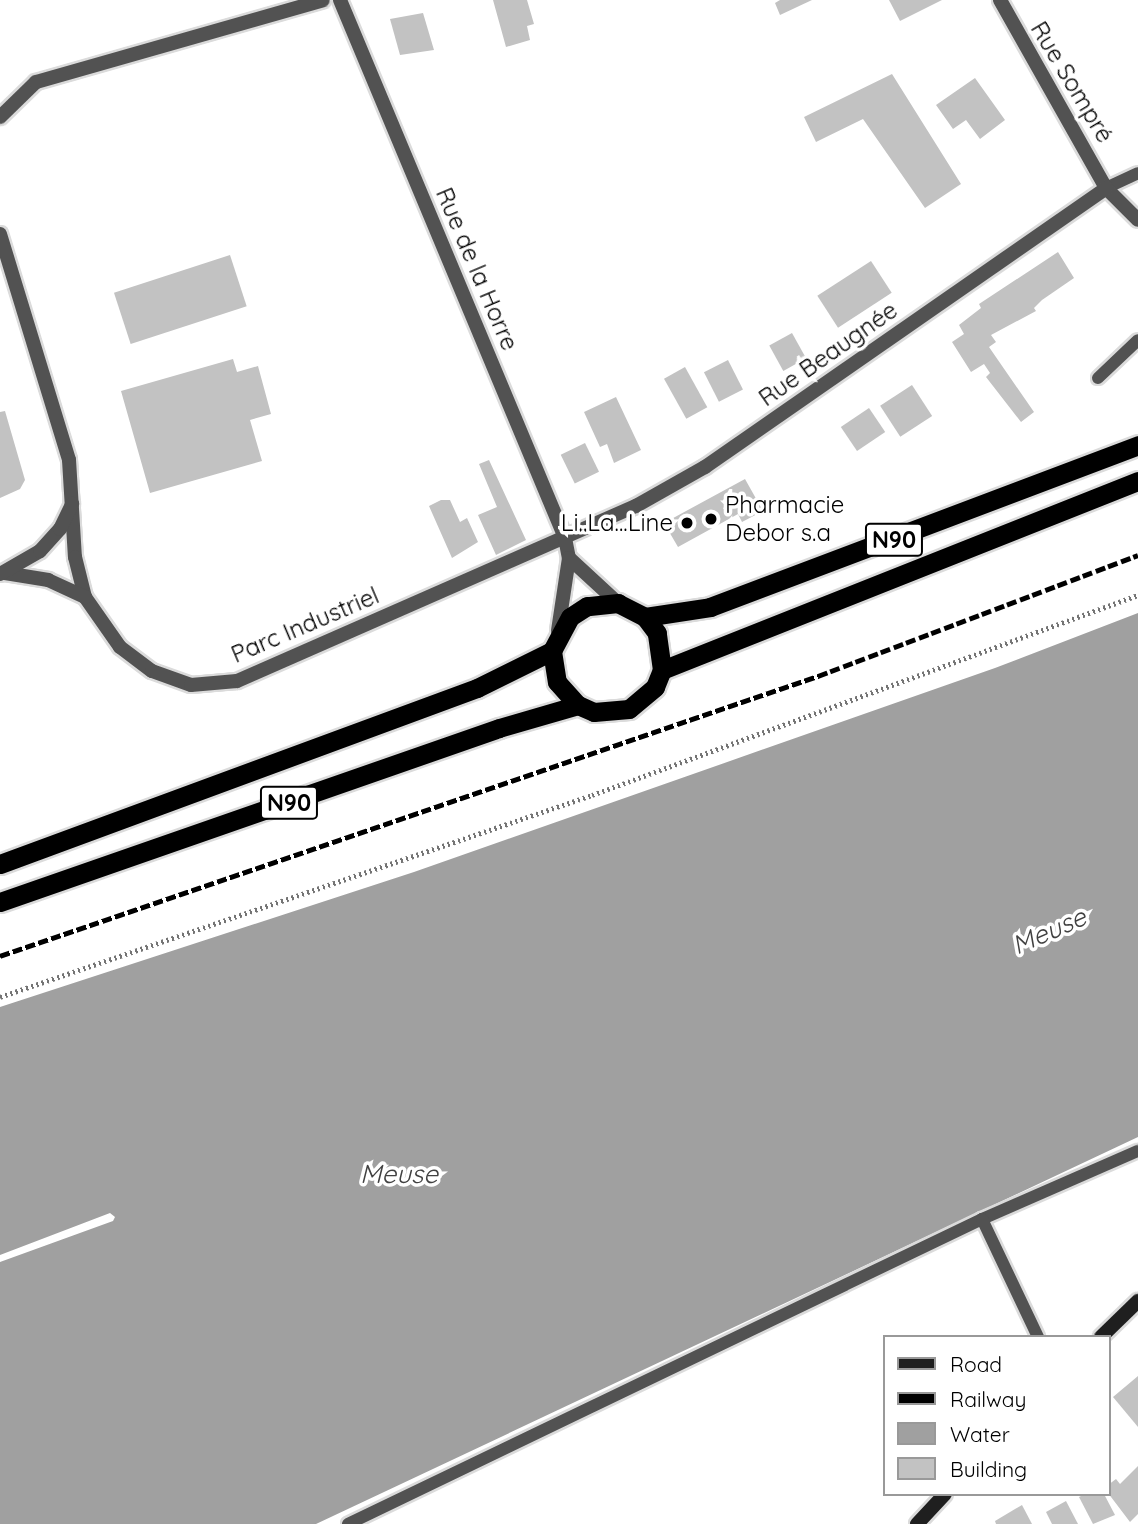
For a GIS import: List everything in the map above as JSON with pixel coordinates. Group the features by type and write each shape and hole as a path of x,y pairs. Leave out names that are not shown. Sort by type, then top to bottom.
{"highway":[{"name":"N90","path":"645,617 710,607 1138,445"},
{"name":"N90","path":"662,670 1138,481"},
{"path":"618,603 645,617 663,651 662,670 655,687 629,709 594,712 578,705 557,682 555,642 570,617 587,606 618,603"},
{"name":"N90","path":"0,864 477,688 555,642"},
{"name":"N90","path":"0,902 499,727 578,705"}],"main road":[{"path":"1103,1335 1138,1301"},
{"path":"916,1524 943,1496"}],"street":[{"path":"0,117 36,82 323,0"},
{"name":"Rue de la Horre","path":"340,0 565,538 569,558 555,642"},
{"name":"Rue Sompré","path":"1000,0 1106,188 1138,220"},
{"name":"Rue Beaugnée","path":"565,538 636,506 705,467 1106,188"},
{"name":"Parc Industriel","path":"0,234 69,460 75,557 85,597 120,647 152,671 191,685 237,681 565,538"},
{"path":"2,574 40,551 60,529 72,504"},
{"path":"569,558 618,603"},
{"path":"2,574 48,580 85,597"}],"lane":[{"path":"1106,188 1138,173"},
{"path":"1098,378 1138,340"},
{"path":"348,1524 982,1219 1138,1152"},
{"path":"982,1219 1037,1335"}],"path":[{"path":"0,997 592,795 1138,595"}],"water":[{"name":"Meuse","path":"1138,613 1138,1137 316,1524 0,1524 0,1262 113,1221 115,1217 110,1213 0,1255 0,1007 414,872 995,668"}],"building":[{"path":"493,0 527,0 534,24 527,26 530,40 506,47"},
{"path":"780,0 812,0 780,15 775,3"},
{"path":"889,0 942,0 900,21"},
{"path":"423,13 434,50 400,55 390,19"},
{"path":"892,74 961,184 925,208 863,119 816,142 804,117"},
{"path":"975,78 1005,120 980,139 966,120 953,129 936,105"},
{"path":"1058,252 1074,278 1042,300 1034,308 1036,311 991,335 996,342 989,347 1034,412 1021,422 986,377 990,373 984,364 971,372 952,342 964,334 959,325 981,308 979,304"},
{"path":"230,255 247,306 131,344 114,293"},
{"path":"871,261 892,293 838,328 817,296"},
{"path":"792,333 806,358 783,371 769,346"},
{"path":"233,359 237,372 258,366 271,414 250,420 262,461 150,493 121,391"},
{"path":"728,360 743,389 719,402 704,372"},
{"path":"685,367 707,407 686,419 664,379"},
{"path":"912,385 932,416 900,437 880,406"},
{"path":"616,397 641,450 614,463 607,444 600,447 584,412"},
{"path":"869,408 885,432 857,451 841,427"},
{"path":"5,411 25,480 20,489 0,498 0,412"},
{"path":"585,443 599,472 575,484 561,455"},
{"path":"489,460 526,540 496,555 478,515 497,507 479,464"},
{"path":"745,479 763,511 742,522 738,514 678,547 664,523"},
{"path":"441,500 450,500 460,522 467,518 478,542 452,558 429,506"},
{"path":"1138,1376 1138,1427 1113,1397"},
{"path":"1138,1466 1138,1514 1130,1522 1110,1496 1110,1484 1116,1479 1120,1484"},
{"path":"1105,1496 1115,1515 1093,1524 1079,1497"},
{"path":"1066,1501 1078,1524 1052,1524 1046,1512"},
{"path":"1022,1505 1032,1524 996,1524 995,1521"}],"railway":[{"path":"0,956 818,676 1138,555"}],"place":[{"name":"Pharmacie Debor s.a","path":"711,519"},
{"name":"Li..La...Line","path":"687,523"}]}
